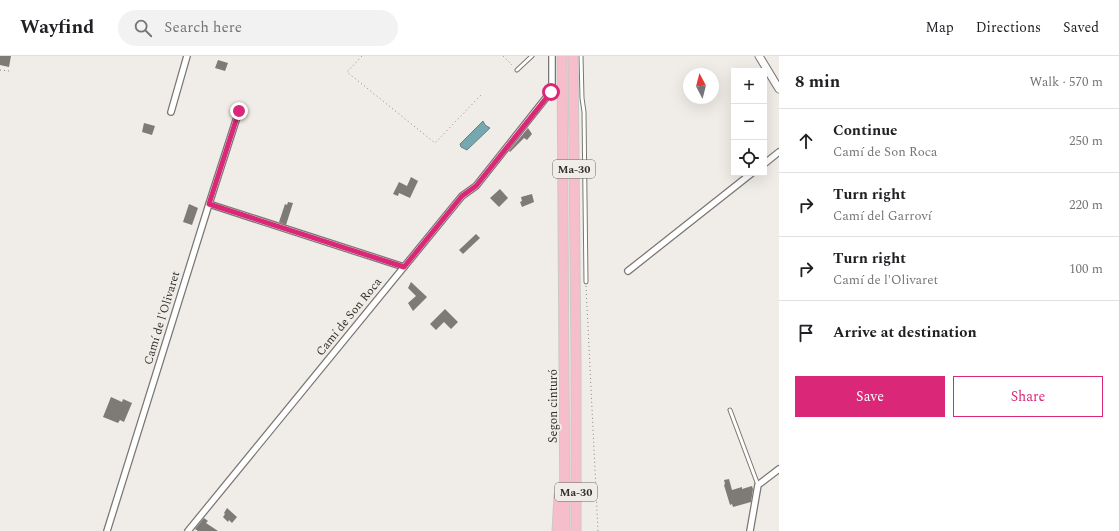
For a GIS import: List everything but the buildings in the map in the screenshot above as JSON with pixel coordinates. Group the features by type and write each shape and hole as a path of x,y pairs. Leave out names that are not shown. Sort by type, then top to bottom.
{"highway":[{"name":"Segon cinturó","path":"562,56 565,531"},
{"name":"Ma-30","path":"573,56 576,531"},
{"path":"557,531 560,470 565,445"},
{"path":"576,453 581,472 582,531"}],"street":[{"path":"171,112 187,56"},
{"name":"Camí de Son Roca","path":"188,531 462,196 476,186 549,94 552,84 552,56"},
{"path":"759,56 779,89"},
{"name":"Camí de l'Olivaret","path":"107,531 239,111"},
{"path":"767,162 779,152"},
{"path":"628,271 748,176"},
{"path":"209,204 404,267"},
{"path":"750,531 758,485 779,470"}],"lane":[{"path":"517,70 532,56"},
{"path":"581,56 582,98 584,112 586,282"},
{"path":"730,410 758,485"}],"path":[{"path":"362,56 347,72 435,143 482,94"},
{"path":"503,56 512,65"},
{"path":"0,70 9,71"},
{"path":"586,282 598,531"}],"water":[{"path":"483,121 485,125 490,128 467,150 461,147 460,144"}],"route":[{"path":"239,111 209,204 404,267 462,196 476,186 551,92"}]}
